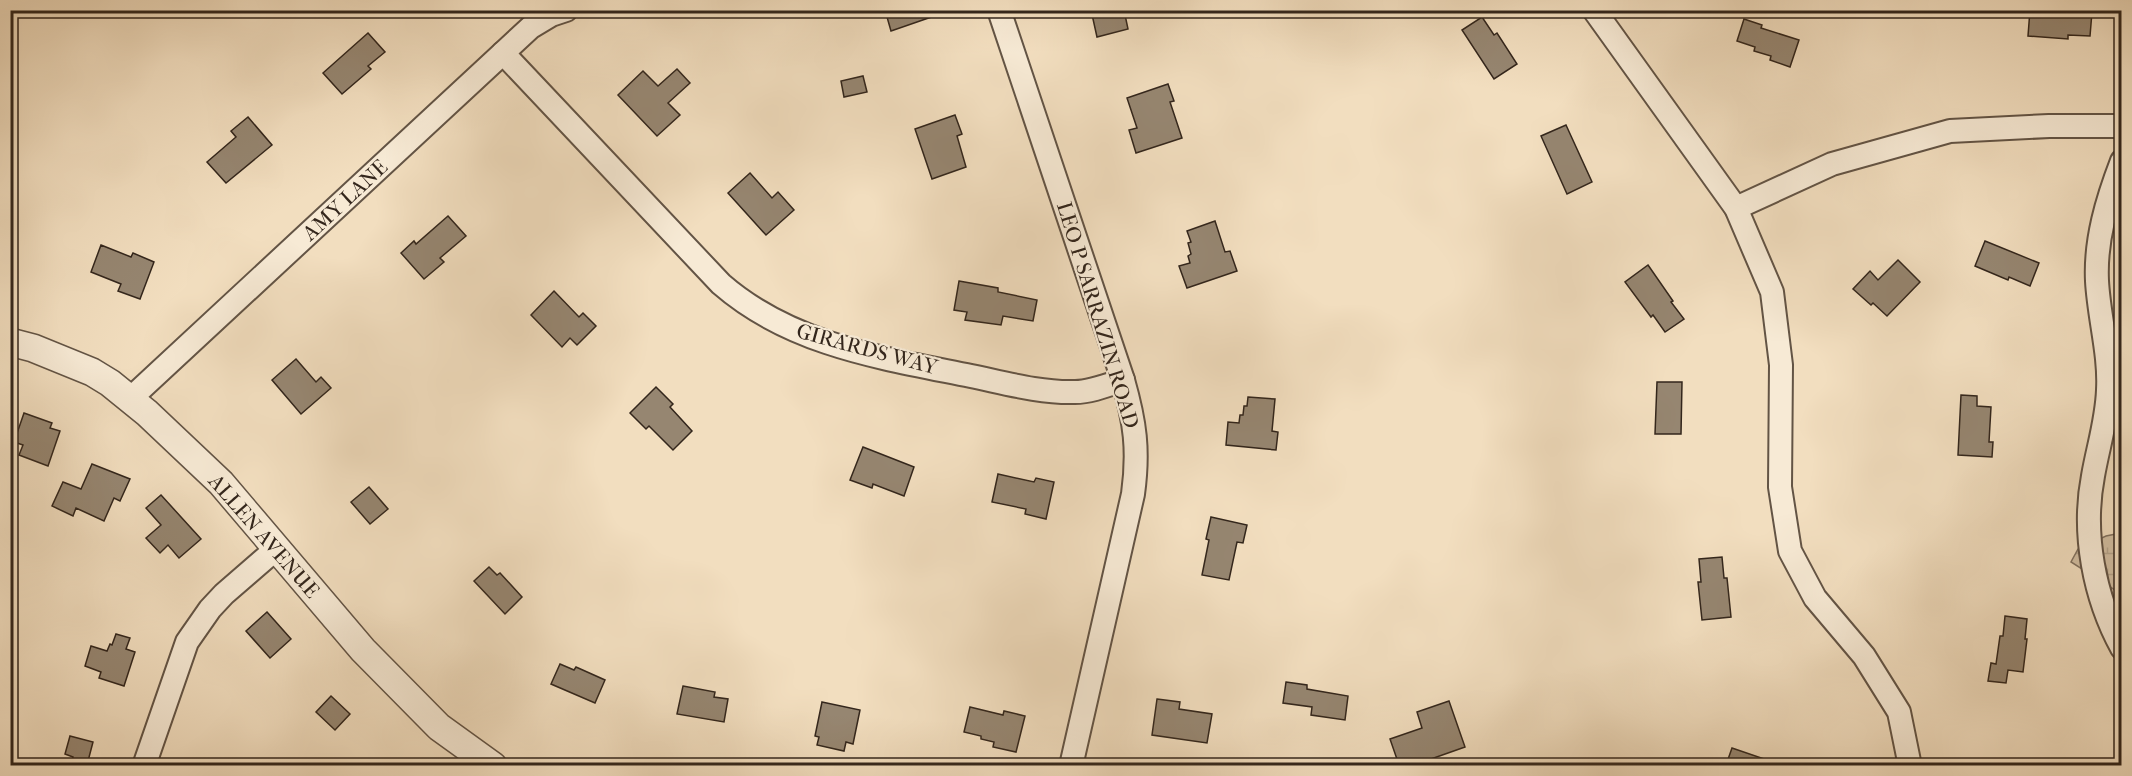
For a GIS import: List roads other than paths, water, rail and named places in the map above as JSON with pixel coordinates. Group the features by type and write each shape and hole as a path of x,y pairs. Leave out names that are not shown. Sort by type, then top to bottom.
{"street":[{"name":"AMY LANE","path":"130,399 531,27 551,15 566,10"},
{"name":"LEO P SARRAZIN ROAD","path":"999,10 1123,380 1137,438 1135,484 1071,765"},
{"path":"1594,10 1736,208 1772,292 1781,365 1780,487 1790,551 1815,598 1864,656 1899,712 1910,765"},
{"name":"GIRARDS WAY","path":"503,53 720,284 756,311 782,326 809,337 862,352 1027,387 1076,393 1123,380"},
{"path":"1736,208 1832,164 1950,131 2049,126 2121,126"},
{"path":"2121,161 2105,213 2098,258 2097,281 2107,358 2108,390 2102,437 2090,490 2089,530 2098,586 2110,624 2121,648"},
{"name":"ALLEN AVENUE","path":"10,342 33,348 92,372 130,399 221,483 363,650 439,727 493,765"},
{"path":"144,765 188,642 210,609 224,594 276,549"}]}
